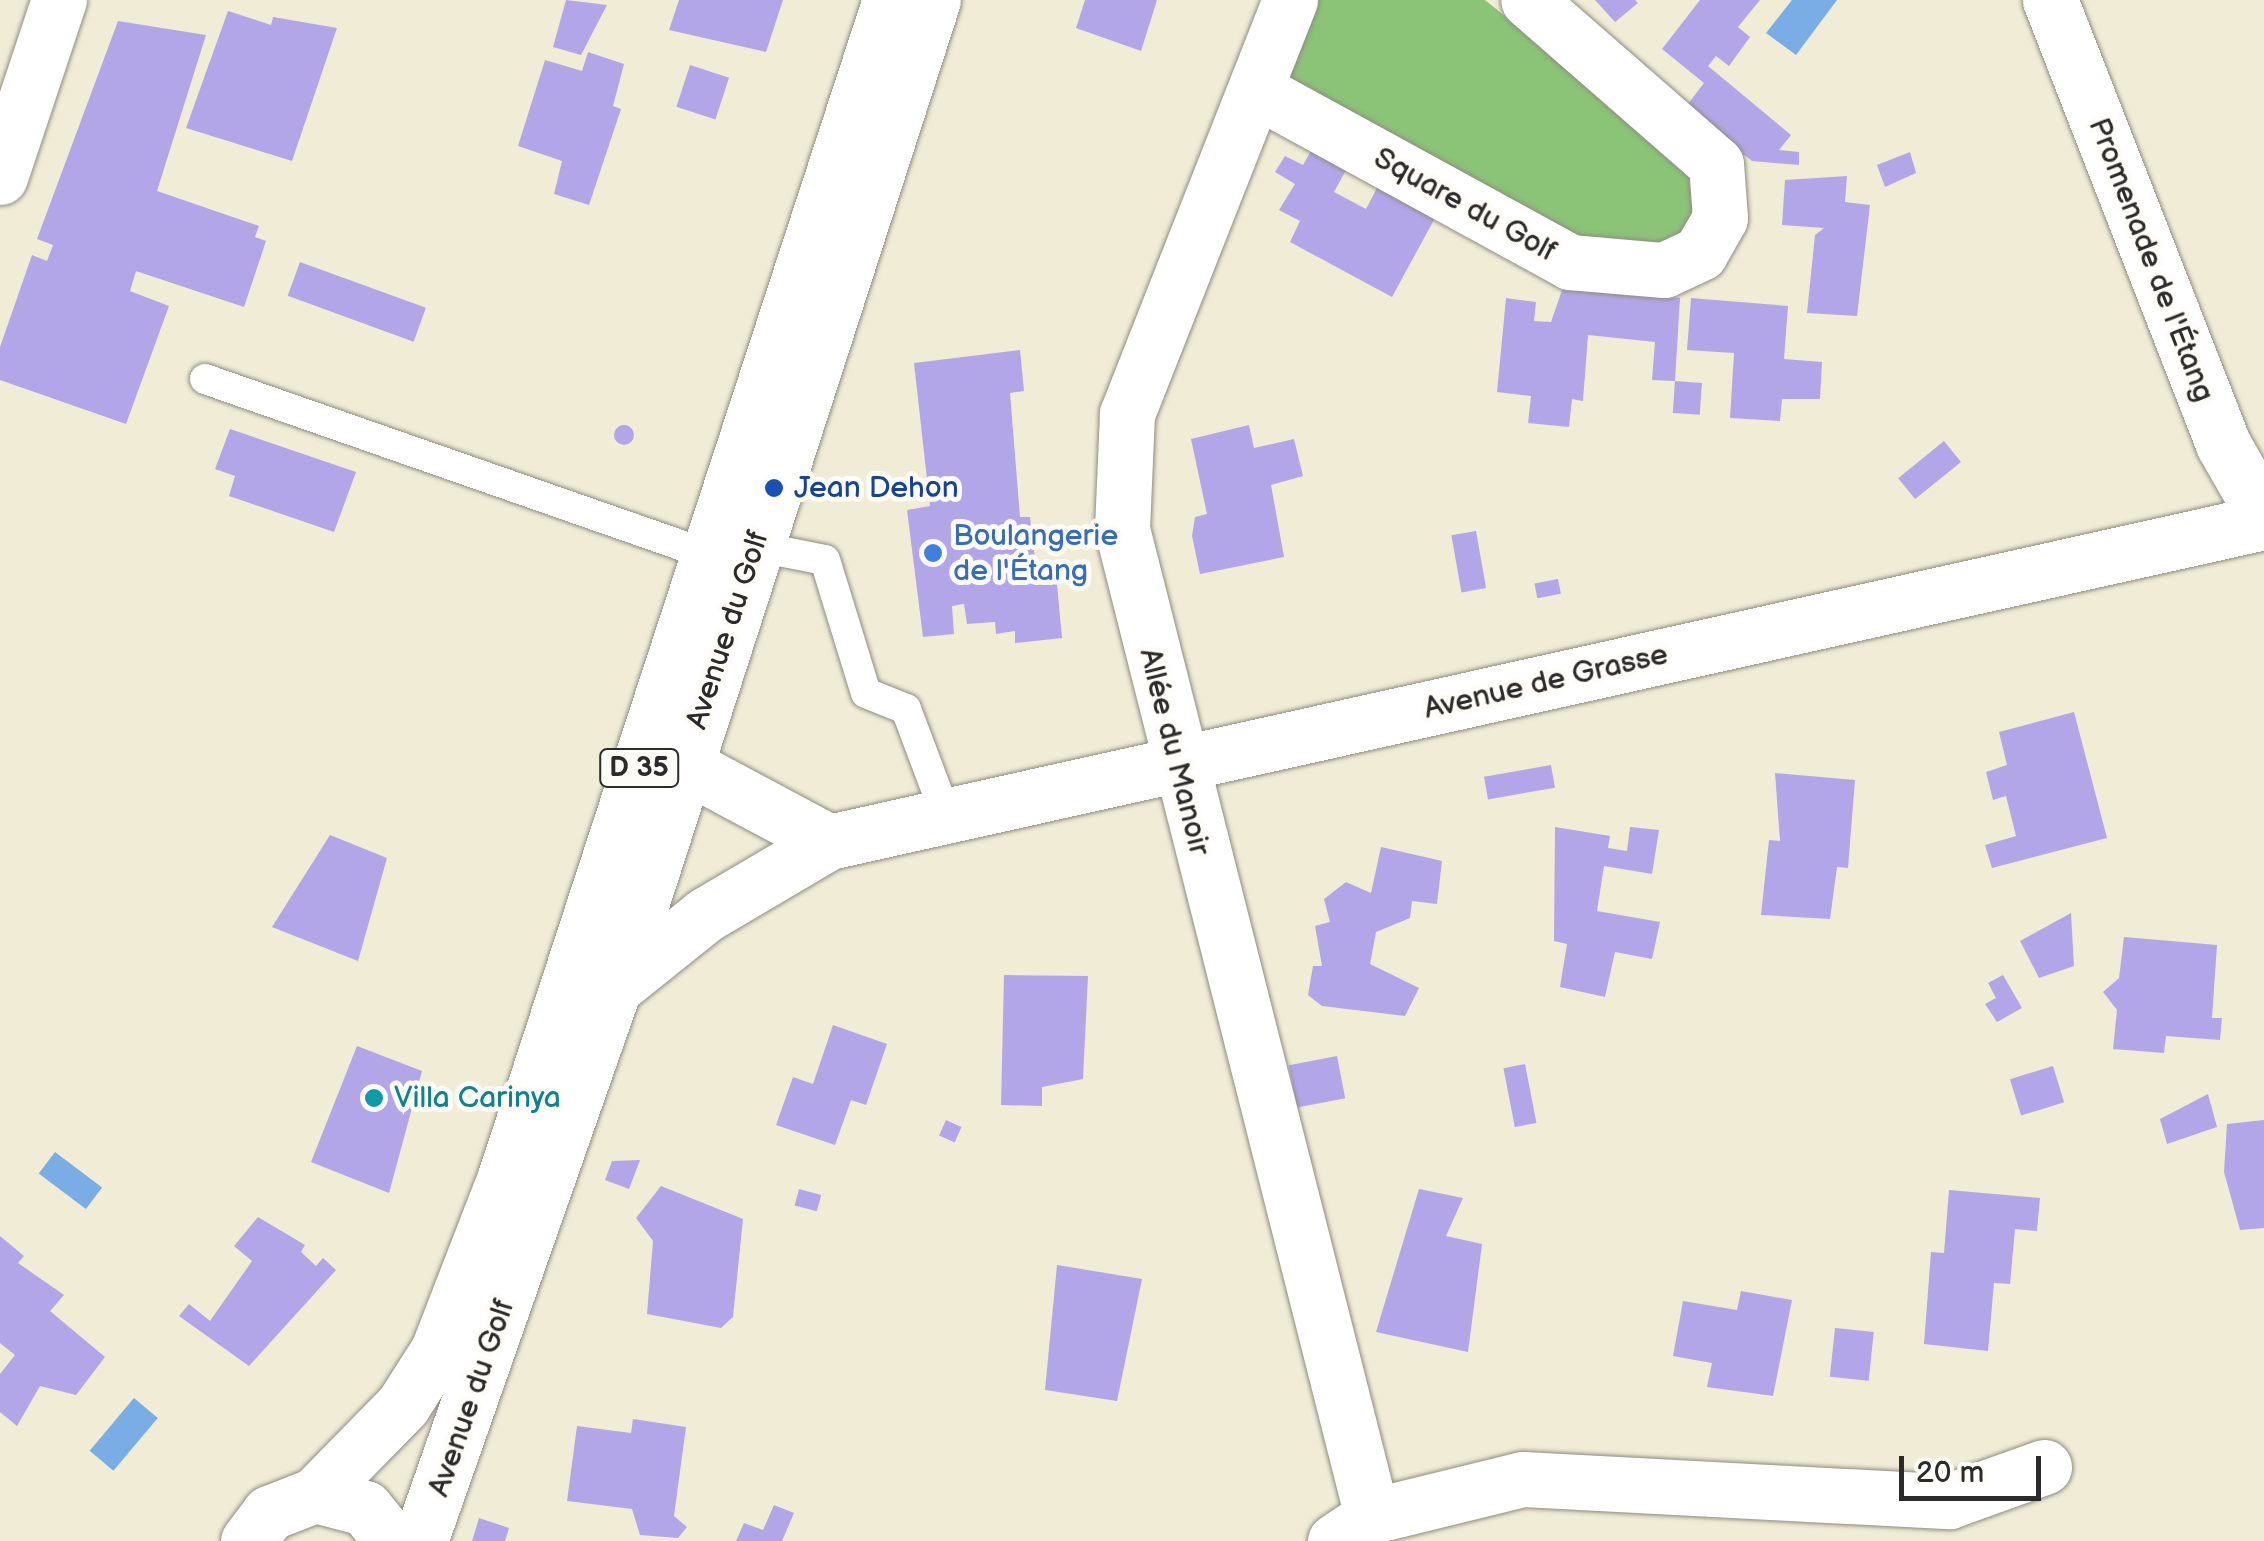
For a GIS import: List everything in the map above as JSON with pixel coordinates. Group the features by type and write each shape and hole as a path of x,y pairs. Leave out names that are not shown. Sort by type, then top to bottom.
{"street":[{"path":"0,176 59,0"},
{"name":"Avenue du Golf","path":"420,1541 614,988 686,766 731,550 890,0"},
{"name":"Avenue du Golf","path":"315,1495 403,1405 438,1350 613,849 731,550 932,0"},
{"name":"Allée du Manoir","path":"1290,0 1127,414 1122,529 1359,1532"},
{"name":"Square du Golf","path":"1256,90 1570,262 1664,270 1700,253 1720,218 1716,164 1528,0"},
{"name":"Promenade de l'Étang","path":"2050,0 2223,444 2264,519"},
{"name":"Avenue de Grasse","path":"614,988 705,915 829,842 2264,519"},
{"path":"613,849 686,766 829,842"},
{"path":"1359,1532 1524,1479 1948,1501 2044,1467"},
{"path":"248,1541 269,1513 315,1495 365,1508 392,1541"}],"lane":[{"path":"205,379 731,550 825,560 866,693 906,709 946,818"}],"green space":[{"path":"1316,0 1485,0 1700,175 1703,226 1671,250 1584,242 1285,79"}],"water":[{"path":"1792,0 1837,0 1796,55 1766,33"},
{"path":"55,1152 102,1188 86,1209 39,1174"},
{"path":"134,1398 158,1418 113,1471 90,1451"}],"building":[{"path":"566,0 607,5 581,55 553,47"},
{"path":"679,0 783,0 766,52 669,30"},
{"path":"1085,0 1157,0 1141,51 1076,28"},
{"path":"1595,0 1635,0 1638,3 1615,22"},
{"path":"1700,0 1760,0 1738,27 1750,37 1729,66 1716,56 1708,66 1791,135 1779,150 1799,152 1799,165 1752,161 1685,108 1704,83 1662,49"},
{"path":"228,11 271,25 273,17 337,28 292,161 186,128"},
{"path":"118,21 206,35 157,191 259,226 255,237 266,241 244,307 136,271 130,291 169,306 126,424 0,380 0,347 32,255 47,261 53,245 37,239"},
{"path":"588,52 624,64 613,106 621,109 589,205 554,194 562,161 518,146 545,60 582,71"},
{"path":"690,65 729,78 715,120 676,107"},
{"path":"1311,151 1346,170 1334,192 1366,209 1378,186 1435,218 1392,297 1290,242 1300,221 1279,210 1295,184 1275,172 1285,156 1303,165"},
{"path":"1910,152 1916,173 1885,187 1877,165"},
{"path":"1847,176 1845,202 1870,205 1857,316 1807,313 1815,235 1824,228 1782,225 1785,180"},
{"path":"300,262 426,308 414,342 288,296"},
{"path":"1562,290 1680,298 1675,381 1652,380 1655,342 1588,335 1583,401 1572,399 1569,427 1528,423 1531,396 1497,392 1506,298 1536,302 1534,321 1551,322"},
{"path":"1691,298 1788,306 1784,359 1822,362 1820,399 1782,399 1780,421 1730,418 1734,353 1687,350"},
{"path":"1020,350 1024,391 1010,393 1020,517 1030,517 1038,585 1057,584 1062,638 1015,643 1015,631 996,634 995,622 967,624 964,604 952,606 954,634 923,637 907,510 930,506 914,363"},
{"path":"1675,381 1702,383 1700,415 1673,413"},
{"path":"624,425 634,435 624,445 614,435"},
{"path":"1249,425 1254,448 1294,439 1303,476 1271,485 1284,557 1200,574 1192,536 1195,517 1207,514 1191,439"},
{"path":"230,429 356,472 334,532 229,496 235,476 215,469"},
{"path":"1944,441 1961,462 1915,499 1898,478"},
{"path":"1476,531 1486,588 1461,592 1451,535"},
{"path":"1558,579 1561,594 1537,598 1534,584"},
{"path":"2074,712 2107,838 1992,868 1985,845 2016,836 2006,796 1993,800 1986,772 2007,765 1999,732"},
{"path":"1551,765 1555,788 1488,799 1484,777"},
{"path":"1775,773 1855,780 1848,868 1837,867 1830,919 1761,915 1769,840 1780,841"},
{"path":"1555,827 1610,836 1608,848 1627,851 1630,827 1659,830 1652,874 1604,866 1597,911 1660,922 1652,959 1615,952 1605,997 1560,987 1567,944 1554,941"},
{"path":"330,835 387,858 358,961 272,927"},
{"path":"1381,847 1442,861 1437,904 1412,901 1410,918 1376,932 1370,964 1419,988 1405,1016 1322,1006 1308,995 1313,966 1322,966 1315,926 1330,922 1324,899 1346,882 1371,893"},
{"path":"2071,913 2074,966 2039,978 2020,941"},
{"path":"2124,937 2217,945 2212,1018 2222,1018 2220,1040 2166,1036 2164,1053 2113,1049 2117,1010 2103,992 2119,978"},
{"path":"1004,975 1088,976 1083,1079 1042,1087 1042,1106 1001,1105"},
{"path":"2003,975 2022,1008 1997,1022 1985,1004 1996,998 1988,983"},
{"path":"833,1025 887,1044 866,1105 851,1100 835,1145 776,1125 793,1077 813,1084"},
{"name":"Villa Carinya","path":"357,1046 422,1071 389,1193 311,1162"},
{"path":"1337,1056 1345,1098 1297,1108 1289,1065"},
{"path":"1525,1064 1536,1123 1515,1127 1503,1068"},
{"path":"2053,1066 2064,1102 2021,1115 2010,1079"},
{"path":"2208,1094 2217,1127 2167,1144 2160,1119"},
{"path":"946,1120 962,1127 955,1142 939,1136"},
{"path":"2264,1120 2264,1228 2240,1230 2224,1172 2227,1124"},
{"path":"640,1160 629,1189 605,1180 612,1161"},
{"path":"661,1186 743,1219 733,1317 721,1328 647,1314 653,1241 636,1218"},
{"path":"799,1189 821,1195 817,1211 795,1205"},
{"path":"1419,1189 1463,1198 1446,1236 1482,1244 1468,1352 1376,1332"},
{"path":"1949,1190 2040,1198 2037,1231 2015,1229 2010,1284 1994,1283 1988,1351 1924,1344 1931,1252 1944,1253"},
{"path":"258,1217 305,1245 301,1252 316,1266 323,1258 336,1270 249,1366 179,1316 189,1304 210,1321 252,1261 234,1246"},
{"path":"0,1236 24,1256 18,1263 64,1295 50,1311 105,1357 76,1395 40,1386 17,1426 0,1412 0,1374 15,1355 0,1343"},
{"path":"1057,1265 1142,1279 1117,1401 1045,1390"},
{"path":"1741,1291 1792,1300 1773,1396 1707,1387 1712,1363 1673,1356 1683,1301 1737,1310"},
{"path":"1835,1328 1874,1332 1869,1381 1830,1377"},
{"path":"633,1419 686,1427 674,1516 687,1527 678,1538 640,1535 632,1509 567,1501 577,1426 631,1433"},
{"path":"774,1505 794,1513 782,1541 736,1541 744,1523 763,1530"},
{"path":"479,1518 509,1528 505,1541 472,1541"}],"place":[{"name":"Jean Dehon","path":"774,488"},
{"name":"Boulangerie de l'Étang","path":"933,553"},
{"name":"Villa Carinya","path":"374,1098"}]}
